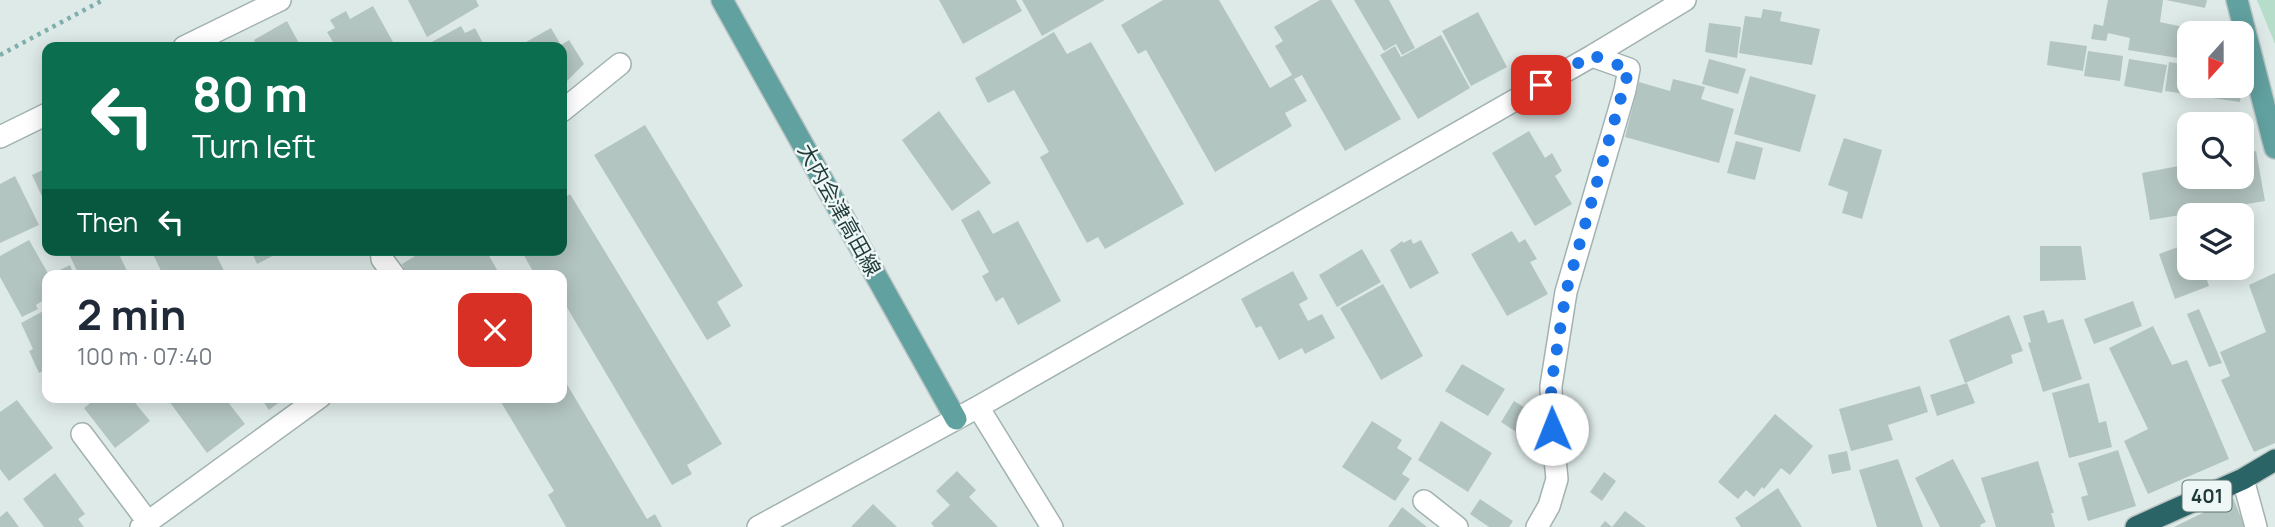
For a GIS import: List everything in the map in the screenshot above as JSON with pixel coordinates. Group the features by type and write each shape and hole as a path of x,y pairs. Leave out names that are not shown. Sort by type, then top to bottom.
{"highway":[{"name":"401","path":"2136,527 2243,479 2275,460"}],"main road":[{"name":"大内会津高田線","path":"722,0 956,419"},
{"path":"2237,0 2275,148"}],"street":[{"path":"194,42 280,0"},
{"path":"758,527 978,407 1592,55 1676,3"},
{"path":"1537,527 1549,506 1557,479 1551,386 1566,292 1629,69 1592,55"},
{"path":"567,107 620,64"},
{"path":"0,137 42,116"},
{"path":"82,434 144,524 312,403"},
{"path":"978,407 1052,527"},
{"path":"2243,479 2256,527"},
{"path":"1424,501 1457,527"}],"path":[{"path":"0,55 103,0"}],"green space":[{"path":"2257,0 2275,0 2275,44"}],"building":[{"path":"408,0 476,0 479,6 427,37"},
{"path":"939,0 1016,0 1022,11 963,44"},
{"path":"1022,0 1105,0 1042,36"},
{"path":"1163,0 1219,0 1270,88 1292,75 1275,46 1283,41 1274,27 1320,0 1331,0 1401,119 1345,151 1302,75 1294,79 1307,101 1285,113 1292,126 1215,172 1146,50 1138,54 1121,25"},
{"path":"1354,0 1389,0 1415,48 1402,55 1396,44 1384,51"},
{"path":"2108,0 2163,0 2160,22 2177,26 2177,58 2128,50 2130,38 2108,33 2106,41 2091,39 2094,24 2103,26"},
{"path":"2166,0 2207,0 2205,8"},
{"path":"373,6 393,42 333,42 327,32 335,28 330,20 346,11 350,19"},
{"path":"1763,9 1782,12 1780,21 1820,29 1812,65 1739,53 1745,16 1761,18"},
{"path":"1478,12 1507,67 1471,86 1442,31"},
{"path":"287,21 298,42 255,42 254,40"},
{"path":"1709,23 1741,27 1737,58 1705,52"},
{"path":"461,26 465,33 475,28 482,42 432,42"},
{"path":"551,28 559,42 526,42"},
{"path":"1054,32 1067,54 1091,42 1184,204 1105,249 1098,237 1087,243 1040,157 1049,152 1014,90 988,103 975,78"},
{"path":"1441,35 1470,88 1418,119 1380,55 1395,46 1401,57"},
{"path":"569,40 584,64 567,81 566,42"},
{"path":"2050,41 2087,46 2083,71 2047,65"},
{"path":"2088,51 2123,56 2120,81 2084,76"},
{"path":"1709,59 1746,69 1738,94 1702,84"},
{"path":"2129,59 2167,65 2162,93 2124,86"},
{"path":"2169,62 2177,63 2177,93 2165,91"},
{"path":"1750,76 1816,95 1800,152 1734,134"},
{"path":"1673,79 1705,87 1701,99 1734,109 1719,163 1625,137 1639,82 1670,91"},
{"path":"2213,98 2240,98 2240,102"},
{"path":"939,111 991,183 952,211 902,140"},
{"path":"645,125 743,286 717,302 731,326 707,340 594,155"},
{"path":"1529,131 1545,158 1552,153 1562,171 1555,176 1572,204 1535,226 1492,153"},
{"path":"1844,138 1882,150 1862,219 1842,213 1848,192 1828,185"},
{"path":"1736,141 1763,148 1755,180 1727,173"},
{"path":"2254,151 2265,201 2177,203 2177,216 2150,220 2142,173 2177,166 2177,189 2254,189"},
{"path":"42,170 42,196 32,175"},
{"path":"15,176 39,225 0,243 0,184"},
{"path":"570,194 722,444 687,465 692,474 672,485 567,307 567,270 532,270 524,256 567,256 567,196"},
{"path":"979,210 993,234 1018,221 1061,301 1018,325 1003,297 996,302 982,276 989,272 961,220"},
{"path":"1512,231 1519,243 1525,239 1537,259 1530,262 1548,294 1507,316 1471,254"},
{"path":"1411,239 1413,244 1421,240 1439,273 1410,289 1390,250 1402,241 1403,243"},
{"path":"29,240 46,270 42,270 42,301 36,305 38,309 22,317 0,277 0,256"},
{"path":"2040,246 2081,246 2086,280 2040,281"},
{"path":"2177,247 2177,280 2207,280 2209,286 2175,299 2159,254"},
{"path":"1362,249 1381,282 1337,307 1319,275"},
{"path":"70,256 120,256 127,270 77,270"},
{"path":"154,256 217,256 224,270 161,270"},
{"path":"254,256 272,256 257,264"},
{"path":"415,256 489,256 497,270 405,270 402,264"},
{"path":"1293,271 1308,299 1299,304 1308,321 1322,314 1335,338 1305,354 1302,348 1279,360 1261,326 1256,328 1241,299"},
{"path":"2275,273 2275,443 2254,452 2221,380 2230,376 2220,352 2266,332 2249,285"},
{"path":"1383,284 1423,356 1381,380 1340,308"},
{"path":"2133,301 2142,326 2094,344 2084,319"},
{"path":"2199,309 2222,363 2209,367 2187,314"},
{"path":"2044,310 2048,323 2063,319 2082,379 2043,392 2023,316"},
{"path":"42,312 42,372 39,373 29,351 33,349 21,323"},
{"path":"2009,315 2023,351 2011,355 2013,363 1965,383 1949,340"},
{"path":"2153,326 2172,365 2187,360 2229,459 2148,494 2124,441 2148,429 2109,348"},
{"path":"1462,364 1505,389 1488,416 1445,391"},
{"path":"1967,383 1975,403 1937,416 1930,395"},
{"path":"2089,383 2099,423 2106,421 2112,447 2069,458 2052,393"},
{"path":"567,384 647,519 655,514 662,527 566,527 548,495 554,491 502,403 567,403"},
{"path":"1920,386 1928,412 1888,425 1893,440 1851,451 1839,409"},
{"path":"17,400 53,448 9,481 0,469 0,412"},
{"path":"1514,401 1540,417 1527,439 1501,422"},
{"path":"90,403 135,403 150,421 115,448 84,408"},
{"path":"170,403 229,403 245,424 207,453"},
{"path":"264,403 278,403 269,410"},
{"path":"1775,414 1813,446 1790,475 1781,468 1754,497 1746,490 1738,499 1718,482"},
{"path":"1372,421 1402,440 1397,448 1412,458 1402,474 1410,479 1395,501 1342,467"},
{"path":"1441,421 1492,453 1468,492 1418,460"},
{"path":"2118,450 2136,506 2088,521 2081,497 2088,495 2078,463"},
{"path":"1847,451 1851,470 1832,474 1828,455"},
{"path":"1898,459 1923,527 1877,527 1859,470"},
{"path":"1953,459 1986,522 1980,525 1981,527 1940,527 1915,478"},
{"path":"2038,461 2054,513 2051,513 2055,527 1996,527 1981,478"},
{"path":"957,471 976,490 969,497 998,527 934,527 931,523 950,505 936,491"},
{"path":"1604,472 1616,481 1602,501 1590,492"},
{"path":"55,473 85,514 78,519 84,527 44,527 23,499"},
{"path":"1778,488 1802,527 1741,527 1735,518"},
{"path":"2233,498 2245,527 2174,527"},
{"path":"1480,499 1513,521 1509,527 1489,527 1470,514"},
{"path":"873,504 897,527 851,527"},
{"path":"1402,507 1427,527 1388,527"},
{"path":"7,511 19,527 0,527 0,517"},
{"path":"1625,511 1646,527 1612,527"},
{"path":"1605,521 1612,527 1600,527"}],"route":[{"path":"1541,85 1592,55 1629,69 1566,292 1551,386 1552,429"}]}
